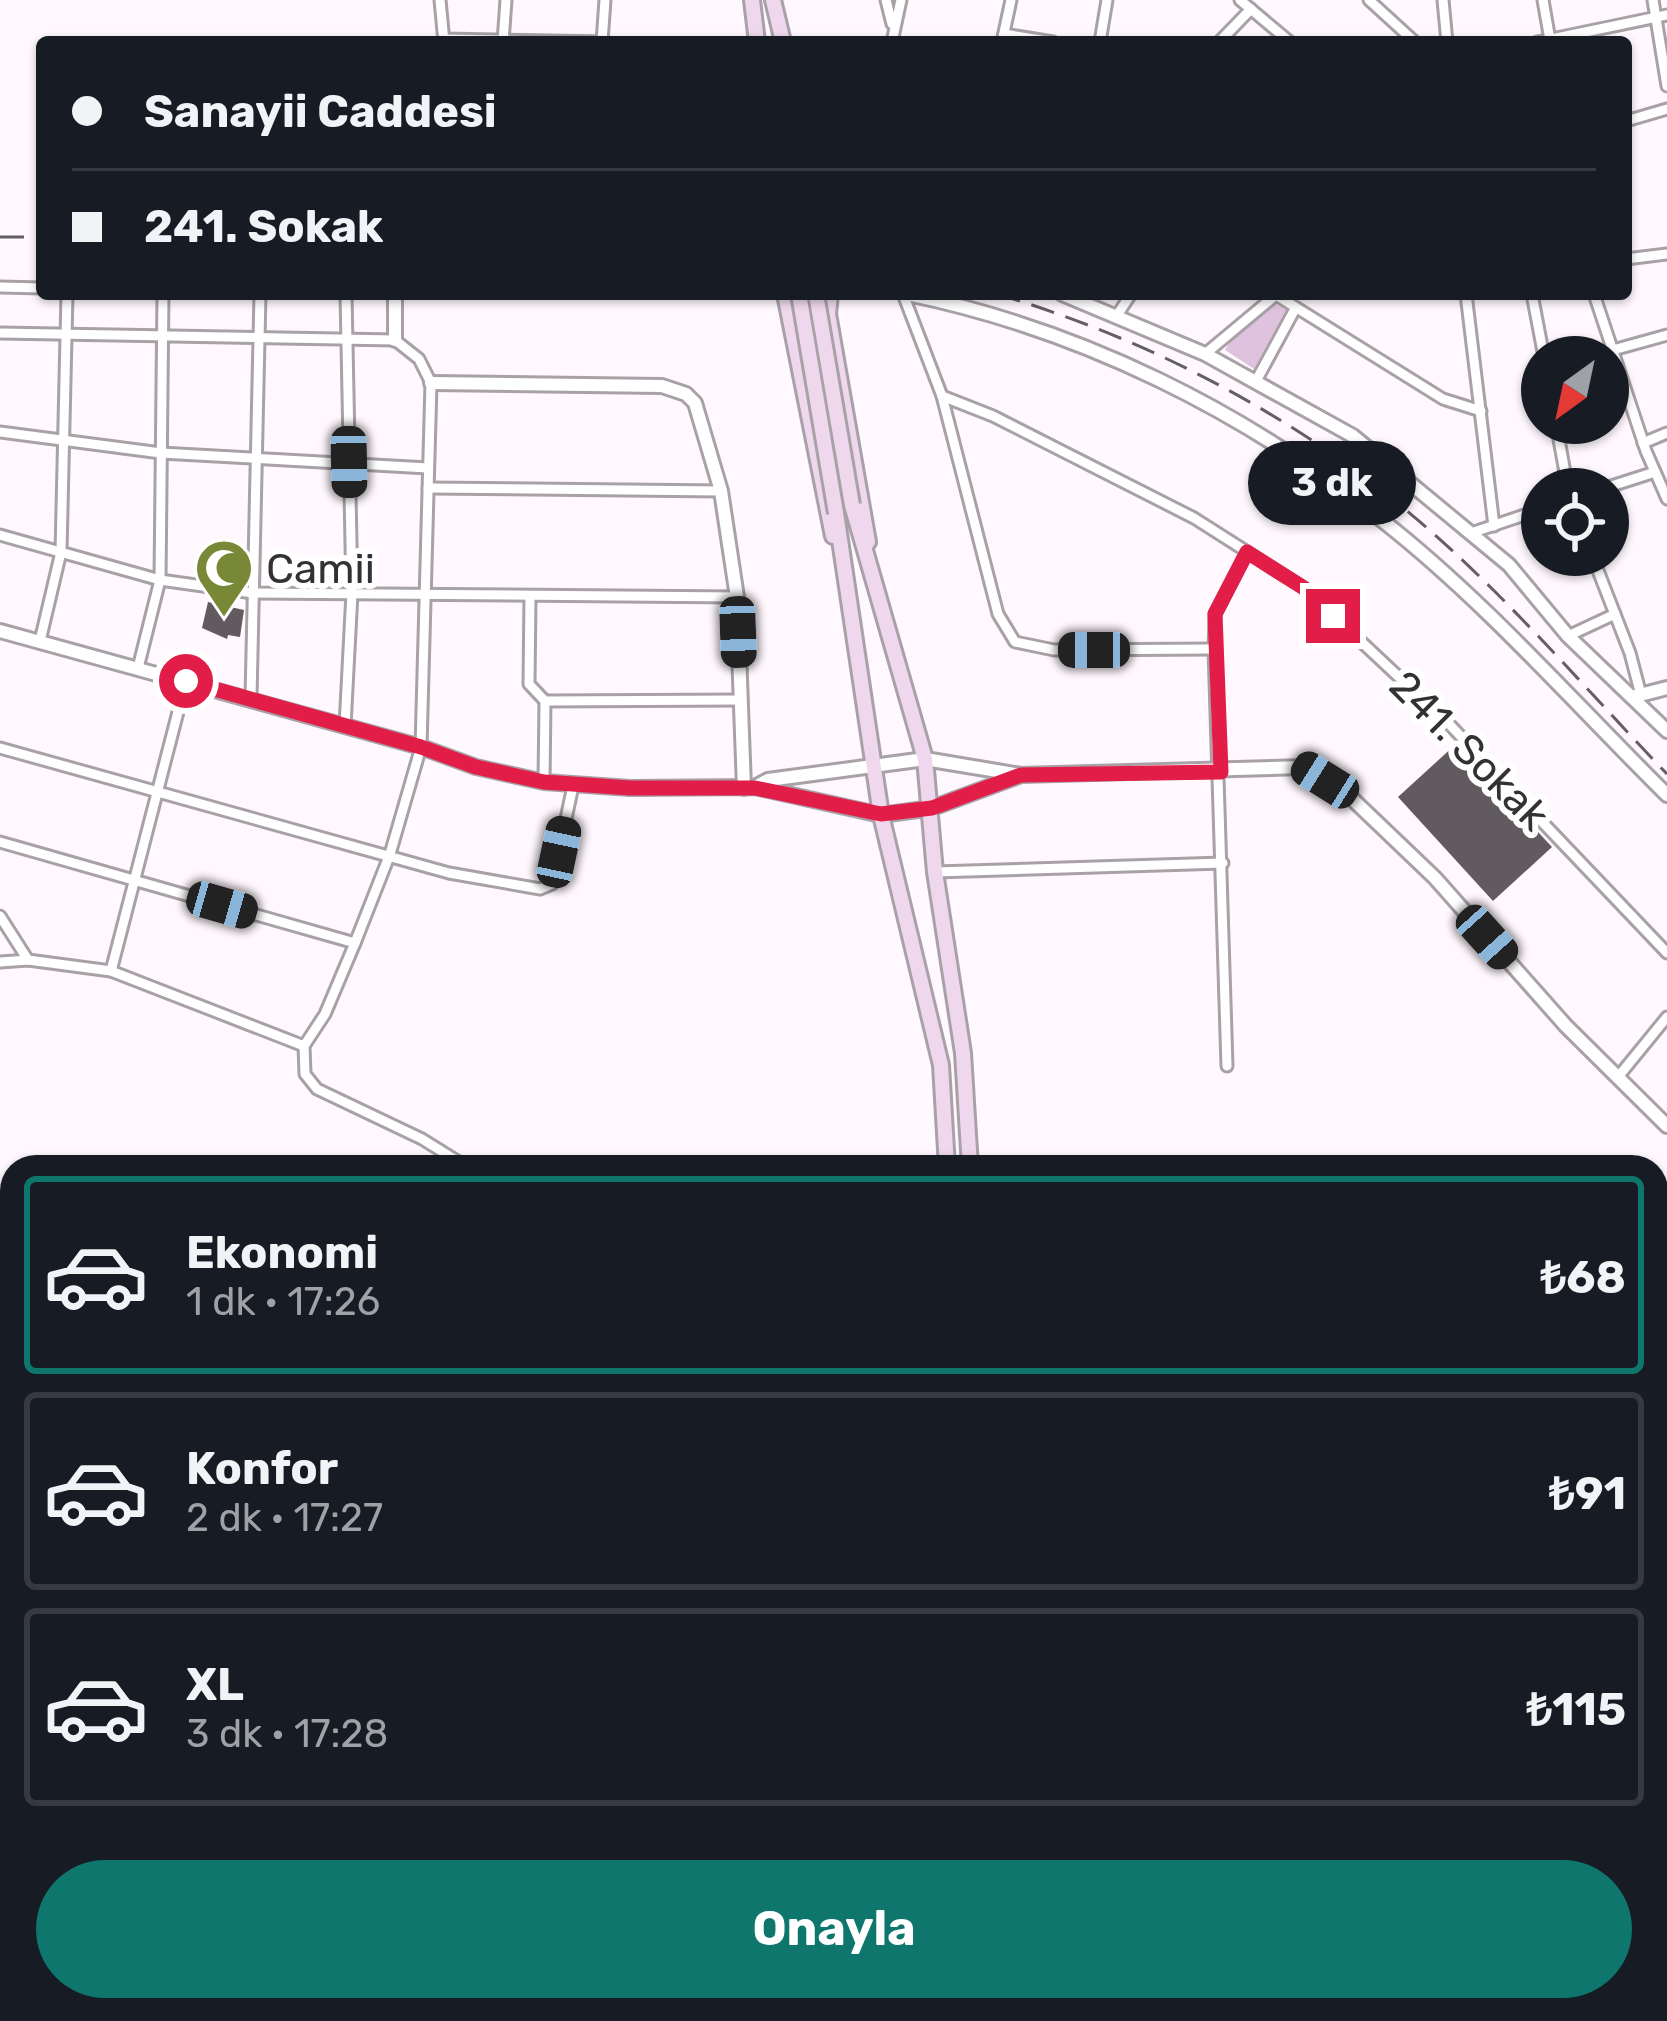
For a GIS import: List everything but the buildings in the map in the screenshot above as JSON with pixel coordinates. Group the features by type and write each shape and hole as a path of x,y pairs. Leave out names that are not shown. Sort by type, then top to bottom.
{"main road":[{"path":"752,0 756,36"},
{"path":"772,0 778,36"},
{"path":"785,300 826,514 845,572"},
{"path":"800,300 881,814 940,1065 946,1155"},
{"path":"792,333 797,307 804,300"},
{"path":"817,300 852,505 925,759 935,872 963,1053 969,1155"},
{"path":"823,300 868,526 868,565"},
{"path":"828,314 829,300"}],"street":[{"path":"440,0 444,36"},
{"path":"503,36 506,0"},
{"path":"603,36 605,0"},
{"path":"886,0 893,36"},
{"path":"893,36 901,0"},
{"path":"1003,36 1011,0"},
{"path":"1101,36 1107,0"},
{"path":"1240,0 1283,36"},
{"path":"1369,0 1407,36"},
{"path":"1443,0 1447,36"},
{"path":"1543,0 1549,36"},
{"path":"1652,0 1667,86"},
{"path":"1226,36 1251,9"},
{"path":"1568,36 1667,15"},
{"path":"1632,119 1667,110"},
{"path":"1632,258 1667,254"},
{"path":"0,287 36,288"},
{"path":"40,641 61,552 67,300"},
{"path":"138,668 160,580 163,300"},
{"path":"251,698 260,300"},
{"path":"345,726 352,593 347,300"},
{"path":"395,300 395,340"},
{"path":"907,300 942,396 998,614 1015,642 1054,650 1214,649"},
{"path":"930,300 1026,323 1244,422 1384,521 1446,575 1667,795"},
{"path":"1076,300 1205,354 1353,436 1509,566 1568,636 1636,696 1667,731"},
{"path":"1116,317 1127,300"},
{"path":"1205,354 1268,300"},
{"path":"1284,300 1443,399 1481,411"},
{"path":"1467,300 1494,526"},
{"path":"1533,300 1540,336"},
{"path":"1596,300 1608,336"},
{"path":"1256,381 1295,309"},
{"path":"0,334 395,340 419,359 430,383 421,747 390,854 325,1014 304,1046 305,1074 313,1087 447,1155"},
{"path":"1629,346 1667,335"},
{"path":"430,383 673,388 686,394 703,416 721,491 737,597 750,788"},
{"name":"241. Sokak","path":"942,396 993,416 1194,518 1304,588 1450,725 1667,953"},
{"path":"1629,400 1667,499"},
{"path":"0,432 161,454 428,468"},
{"path":"1643,443 1667,433"},
{"path":"1629,480 1654,472"},
{"path":"428,488 721,491"},
{"path":"1472,533 1521,516"},
{"path":"0,535 160,580 254,593 737,597"},
{"path":"1227,1066 1215,614 1247,552"},
{"path":"1600,576 1636,696"},
{"path":"530,598 530,684 545,701 544,782"},
{"path":"1568,636 1615,614"},
{"path":"0,631 251,698 476,767 544,782 750,788 881,814 932,808 1021,775"},
{"path":"111,971 186,681"},
{"path":"1636,696 1667,688"},
{"path":"545,701 741,700"},
{"path":"0,748 449,873 540,889 552,884 573,786"},
{"path":"750,788 768,780 925,759 1021,775 1304,767 1345,793 1435,878 1667,1126"},
{"path":"0,842 355,943"},
{"path":"935,872 1223,863"},
{"path":"0,916 28,961"},
{"path":"0,962 111,971 304,1046"},
{"path":"1618,1077 1667,1017"}],"shaded area":[{"path":"1275,304 1286,310 1254,369 1225,350 1236,331"}],"railway":[{"path":"0,237 36,237"},
{"path":"1015,300 1123,339 1183,367 1299,432 1354,470 1484,581 1667,774"}],"place":[{"name":"Camii","path":"224,619"}],"route":[{"path":"186,681 476,767 544,782 755,788 881,814 932,808 1021,775 1221,772 1215,614 1247,552 1304,588 1333,616"}]}
